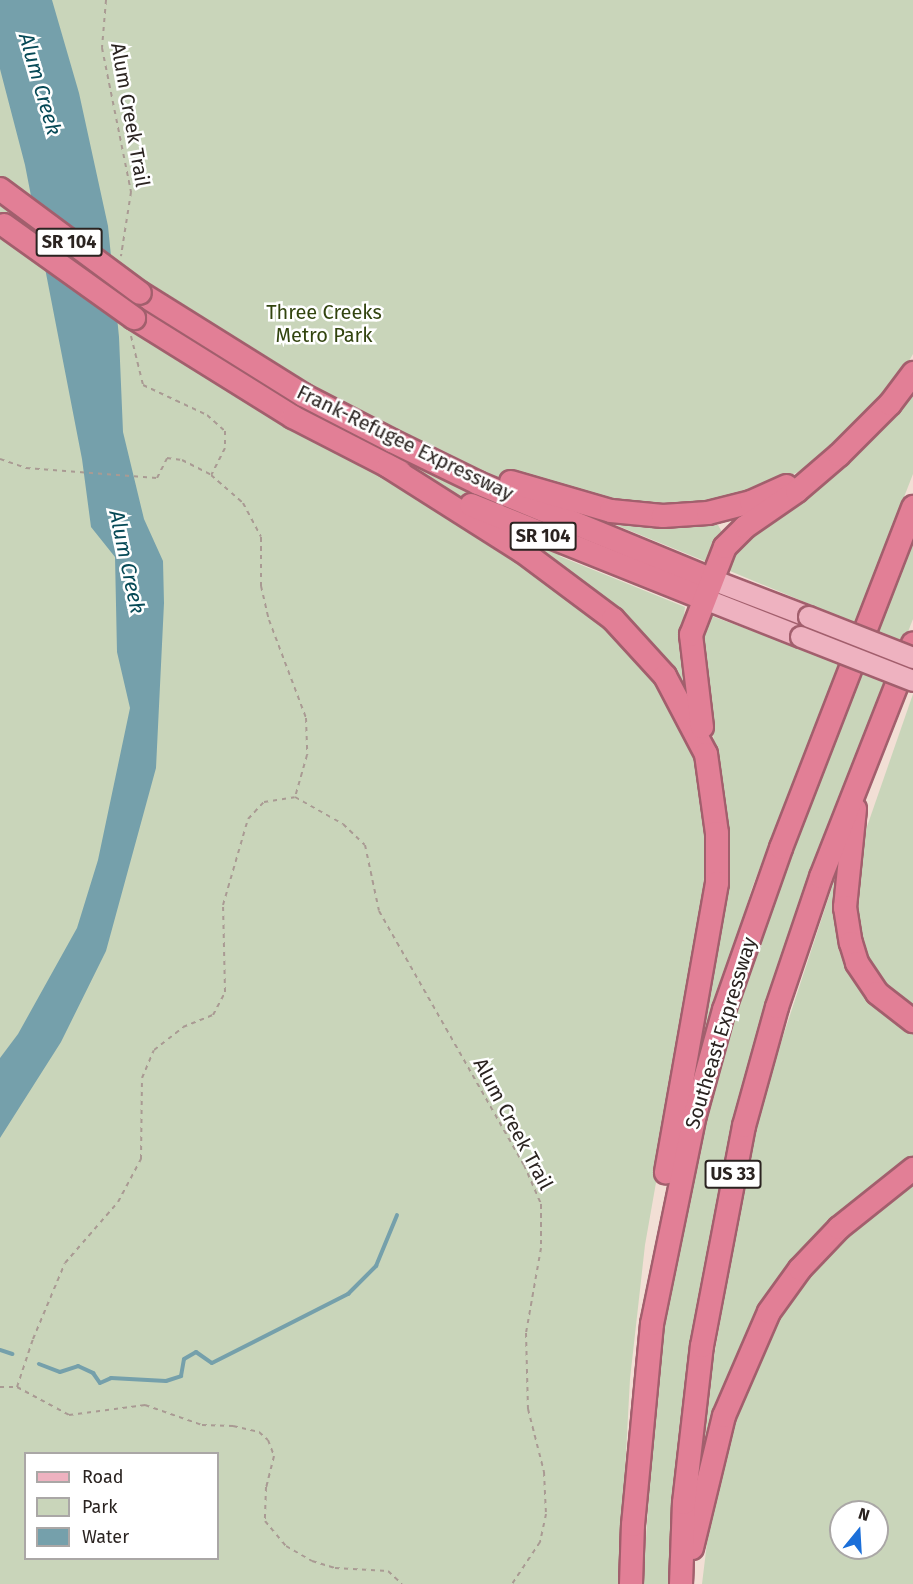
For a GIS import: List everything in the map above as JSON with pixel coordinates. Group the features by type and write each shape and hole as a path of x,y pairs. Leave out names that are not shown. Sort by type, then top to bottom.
{"highway":[{"name":"Frank-Refugee Expressway","path":"0,189 140,293 303,395 423,456 706,588"},
{"name":"Frank-Refugee Expressway","path":"2,223 132,322 293,417 388,466 513,524 706,588"},
{"path":"657,1287 656,1226 717,883 717,833 690,645 706,588 732,539 820,470 864,432 913,373"},
{"path":"423,456 575,502 663,516 708,513 751,502 820,470"},
{"path":"388,466 522,551 614,619 665,676 706,754"},
{"name":"Southeast Expressway","path":"631,1584 640,1430 657,1287 690,1136 724,1010 781,848 913,507"},
{"name":"US 33","path":"682,1584 684,1503 702,1346 733,1174 783,987 858,781 913,644"},
{"path":"858,781 845,907 850,943 857,963 877,993 913,1021"},
{"path":"682,1584 724,1416 769,1312 800,1269 839,1228 913,1169"}],"main road":[{"name":"Frank-Refugee Expressway","path":"706,588 809,616 913,658"},
{"name":"Frank-Refugee Expressway","path":"706,588 801,636 913,681"}],"path":[{"name":"Alum Creek Trail","path":"106,0 102,48 132,192 121,264"},
{"path":"132,322 138,378 143,385 207,415 225,431 225,448 211,475"},
{"path":"0,459 18,467 157,478 167,458 183,460 211,475 243,503 261,537 264,602 306,718 307,754 295,797 264,802 248,819 223,905 225,992 213,1015 183,1027 153,1050 142,1078 141,1159 118,1202 66,1263 33,1339 17,1388"},
{"name":"Alum Creek Trail","path":"295,797 343,824 365,845 379,911 524,1165 541,1204 541,1248 526,1333 528,1409 544,1472 546,1514 540,1542 512,1584"},
{"path":"0,1387 17,1388 69,1415 145,1405 202,1425 233,1426 259,1432 268,1440 274,1456 266,1487 265,1521 286,1546 312,1561 335,1568 388,1571 402,1584"}],"green space":[{"name":"Three Creeks Metro Park","path":"0,0 913,0 913,354 909,361 868,414 837,444 802,470 699,521 718,525 722,532 707,562 611,523 559,556 685,607 681,642 689,688 685,690 659,650 622,615 623,639 655,674 701,771 706,832 702,922 645,1245 630,1379 619,1584 0,1584"},
{"path":"913,393 913,474 855,623 730,571 726,565 739,541 843,466 899,414"},
{"path":"913,535 913,619 904,642 875,633"},
{"path":"709,615 839,663 752,888 695,1075 692,1074 722,797 698,630"},
{"path":"859,672 887,683 731,1137 699,1301 683,1414 673,1584 643,1584 656,1387 668,1304 715,1076 747,969"},
{"path":"913,694 913,1008 889,992 878,976 860,944 852,902 862,841"},
{"path":"836,875 841,875 843,937 913,1028 913,1159 793,1264 709,1448 704,1448 708,1392 743,1188 767,1085"},
{"path":"913,1178 913,1584 702,1584 711,1510 728,1436 744,1386 784,1302 844,1234"}],"water":[{"name":"Alum Creek","path":"0,0 52,0 79,93 108,226 119,337 123,432 144,519 163,561 164,603 156,768 106,951 61,1042 0,1138 0,1058 18,1034 77,928 98,860 130,708 117,652 115,557 91,527 82,459 25,165 0,69"}],"waterway":[{"path":"39,1364 60,1372 78,1366 93,1373 100,1383 111,1378 166,1381 181,1376 184,1359 196,1352 212,1363 348,1294 376,1266 397,1215"},
{"path":"0,1350 12,1354"}]}
